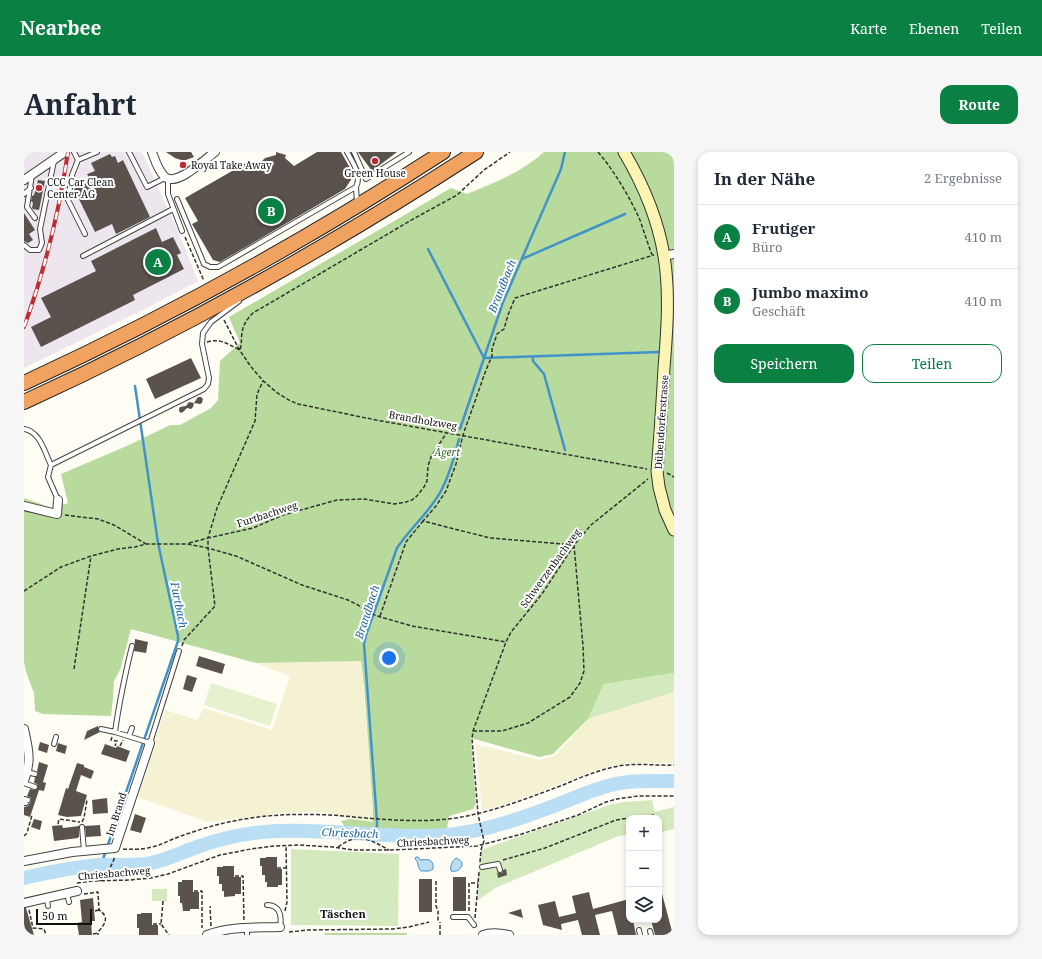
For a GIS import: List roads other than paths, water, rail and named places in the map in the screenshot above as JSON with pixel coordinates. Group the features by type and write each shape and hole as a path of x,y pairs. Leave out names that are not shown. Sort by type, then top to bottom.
{"highway":[{"path":"24,383 118,338 289,246 357,206 443,152"},
{"path":"24,402 150,342 268,279 380,213 476,152"}],"street":[{"path":"24,180 65,152"},
{"path":"152,152 158,168 167,178 174,179 185,175 213,152"},
{"name":"Dübendorferstrasse","path":"624,152 634,169 647,198 658,230 669,255 661,472 659,487 665,510 674,530"},
{"path":"24,506 57,514 58,500"},
{"path":"24,729 30,760 26,777"},
{"name":"Im Brand","path":"24,861 57,854 102,849 114,850 149,743"},
{"path":"24,902 48,902 68,898 75,888"},
{"path":"205,932 280,927"},
{"path":"484,935 497,933 508,935"}],"lane":[{"path":"74,152 78,160"},
{"path":"85,234 68,200 72,175 78,160 97,152"},
{"path":"129,152 147,187 167,178 168,194 182,231"},
{"path":"347,152 359,175 356,187 357,206"},
{"path":"354,152 366,180 409,152"},
{"path":"24,244 30,250 39,250 42,243 40,229 54,159"},
{"path":"32,175 27,207 34,218"},
{"path":"177,199 204,264 210,267 218,267 356,187"},
{"path":"24,194 30,188"},
{"path":"83,256 173,209"},
{"path":"51,465 204,389 208,384 209,378 202,344 202,336 204,331 210,322 268,279"},
{"path":"26,430 34,433 38,437 51,465 48,477 58,500"},
{"path":"115,732 118,710 132,646"},
{"path":"101,729 149,743 180,652"},
{"path":"129,736 132,728"},
{"path":"54,744 56,737"},
{"path":"26,777 35,787"},
{"path":"82,827 84,851"},
{"path":"482,867 498,864 500,870"},
{"path":"266,905 275,907 279,912 281,917 280,927"},
{"path":"453,917 468,917 474,924"},
{"path":"639,930 640,935"}],"water":[{"path":"416,857 420,860 430,860 433,863 433,869 429,871 421,871 415,859"},
{"path":"456,858 462,863 462,865 458,870 451,871 453,861"}],"waterway":[{"name":"Brandbach","path":"460,429 503,302 561,169 565,152"},
{"path":"522,259 625,214"},
{"path":"428,249 484,358 659,352"},
{"path":"533,357 533,361 544,374 565,450"},
{"name":"Furtbach","path":"101,865 178,641 158,543 135,386"},
{"name":"Brandbach","path":"373,834 377,826 377,822 364,644 397,548 427,512 445,483 459,439"},
{"name":"Chriesbach","path":"24,878 90,866 153,863 219,840 258,832 322,831 411,836 433,836 469,832 510,821 619,783 674,781"}],"railway":[{"path":"24,327 32,306 50,241 68,152"}],"place":[{"name":"Green House","path":"375,161"},
{"name":"Royal Take Away","path":"183,165"},
{"name":"CCC Car Clean Center AG","path":"39,188"},
{"name":"Jumbo maximo","path":"271,211"},
{"name":"Frutiger","path":"158,262"}],"district":[{"name":"Täschen","path":"343,914"}],"park label":[{"name":"Ägert","path":"447,452"}]}
